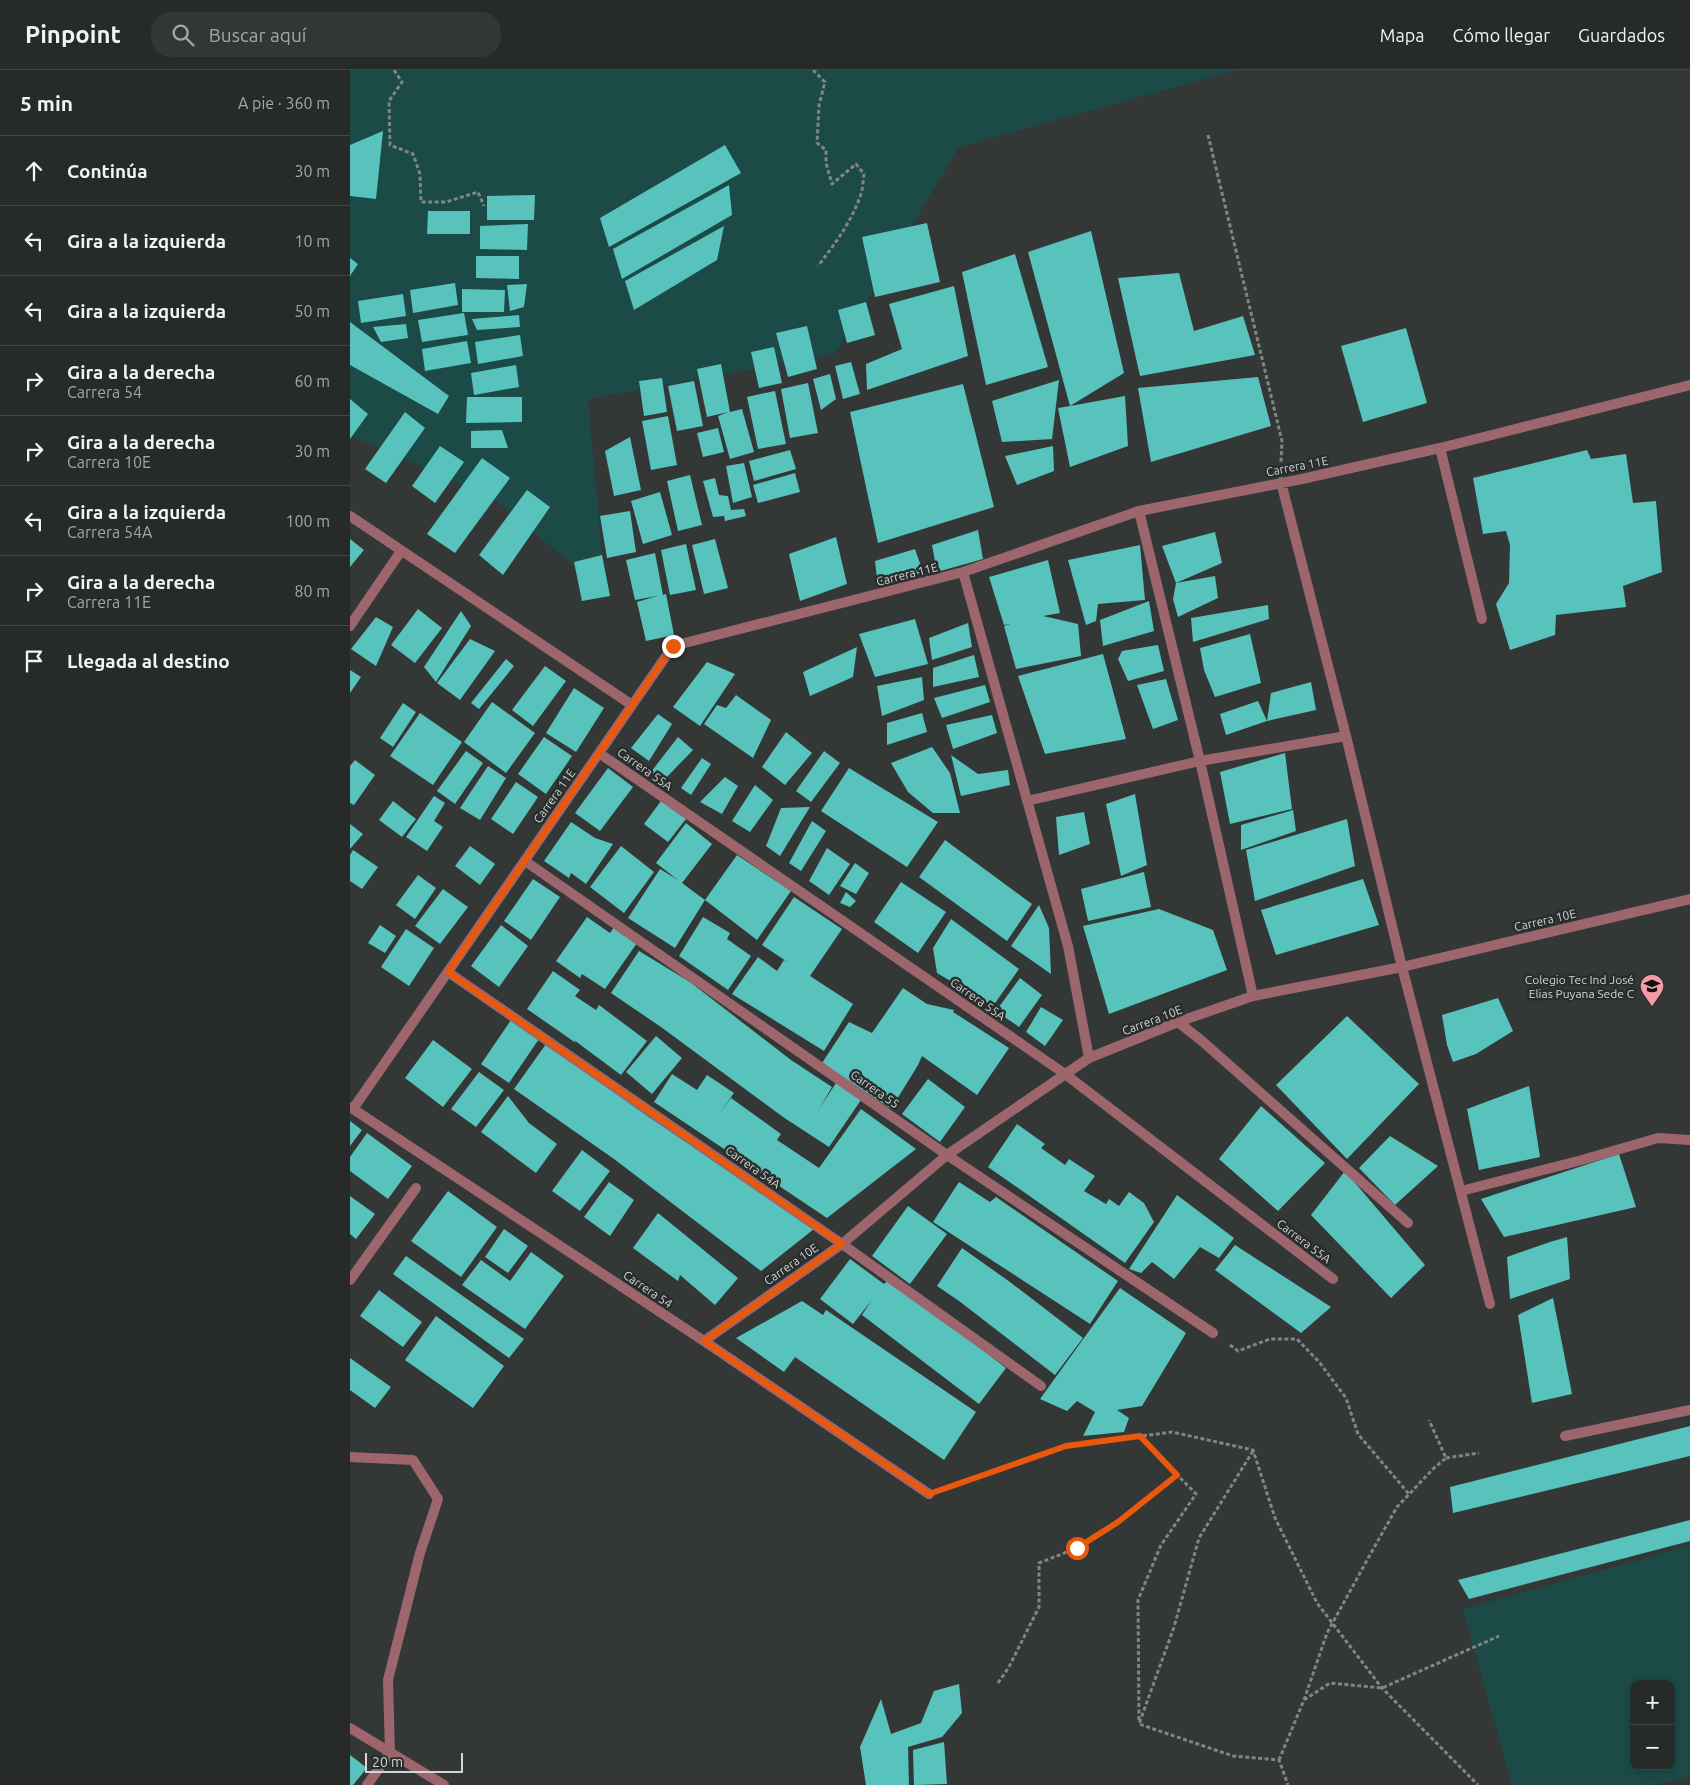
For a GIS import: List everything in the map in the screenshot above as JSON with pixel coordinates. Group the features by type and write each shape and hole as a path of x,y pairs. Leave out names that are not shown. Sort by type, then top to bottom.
{"street":[{"name":"Carrera 11E","path":"351,1108 448,972 673,646 964,572 1138,511 1440,448 1690,385"},
{"path":"1440,448 1482,619"},
{"path":"1281,482 1346,736 1402,967 1490,1304"},
{"path":"1138,511 1200,761 1253,996"},
{"path":"350,516 632,706"},
{"path":"350,626 401,551"},
{"path":"964,572 1068,946 1088,1058"},
{"path":"1027,800 1200,761 1346,736"},
{"name":"Carrera 55A","path":"599,753 1065,1074 1333,1279"},
{"name":"Carrera 55","path":"524,862 947,1155 1213,1333"},
{"name":"Carrera 10E","path":"704,1341 842,1244 947,1155 1088,1058 1178,1022 1253,996 1402,967 1690,899"},
{"name":"Carrera 54A","path":"448,972 842,1244 1042,1386"},
{"path":"1178,1022 1408,1223"},
{"name":"Carrera 54","path":"351,1108 704,1341 929,1494"},
{"path":"1461,1191 1658,1138 1690,1140"},
{"path":"350,1280 416,1188"},
{"path":"1566,1436 1690,1410"},
{"path":"350,1457 413,1460 438,1499 420,1554 388,1680 390,1753 367,1785"},
{"path":"350,1728 444,1785"}],"path":[{"path":"394,70 402,82 389,101 390,145 413,154 420,174 421,202 446,202 478,192 484,206"},
{"path":"815,70 825,82 819,105 817,143 826,150 826,163 832,184 856,164 864,174 862,193 847,224 818,266"},
{"path":"1208,135 1282,440 1281,482"},
{"path":"1213,1333 1238,1351 1270,1338 1297,1339 1320,1363 1346,1398 1358,1434 1410,1494"},
{"path":"1429,1420 1446,1458"},
{"path":"929,1494 1066,1446 1172,1432 1253,1450"},
{"path":"1139,1724 1138,1600 1161,1546 1196,1494 1140,1436"},
{"path":"1253,1450 1276,1518 1317,1603 1382,1688 1478,1785"},
{"path":"1139,1724 1174,1627 1199,1538 1253,1450"},
{"path":"1288,1785 1279,1760 1304,1700 1332,1623 1397,1507 1446,1458 1479,1453"},
{"path":"998,1683 1009,1667 1039,1607 1039,1563 1077,1548 1118,1522 1177,1475"},
{"path":"1304,1700 1330,1683 1382,1688 1499,1636"},
{"path":"1139,1724 1233,1756 1279,1760"}],"shaded area":[{"path":"350,70 1237,70 959,147 835,354 588,399 602,555 610,596 493,498 350,435"},
{"path":"1690,1546 1690,1776 1653,1785 1512,1785 1463,1609"}],"building":[{"path":"383,131 376,199 350,196 350,145"},
{"path":"725,145 741,173 609,247 600,218"},
{"path":"729,185 732,215 622,279 613,249"},
{"path":"535,195 534,220 487,220 487,196"},
{"path":"428,211 470,211 470,234 427,234"},
{"path":"927,223 940,282 875,297 862,237"},
{"path":"528,224 527,250 480,249 480,226"},
{"path":"724,226 717,260 634,310 625,281"},
{"path":"1091,231 1124,373 1070,406 1028,252"},
{"path":"1015,254 1048,367 986,385 962,272"},
{"path":"476,256 519,256 519,279 476,278"},
{"path":"350,258 358,264 350,276"},
{"path":"1179,273 1194,331 1243,316 1255,355 1140,376 1118,278"},
{"path":"455,283 458,305 413,313 410,290"},
{"path":"527,284 524,307 510,311 507,285"},
{"path":"954,286 968,356 867,390 866,364 902,349 889,304"},
{"path":"462,289 505,290 504,312 462,312"},
{"path":"403,294 406,316 361,323 358,301"},
{"path":"866,302 875,335 847,343 838,310"},
{"path":"464,313 468,335 422,342 418,320"},
{"path":"519,315 520,327 477,330 472,319"},
{"path":"350,322 449,396 438,414 350,365"},
{"path":"406,324 408,338 381,342 373,327"},
{"path":"807,326 817,369 788,377 776,333"},
{"path":"1406,328 1427,403 1363,422 1341,346"},
{"path":"520,335 523,356 478,364 475,342"},
{"path":"467,341 471,363 425,371 422,349"},
{"path":"774,347 782,383 759,388 751,352"},
{"path":"851,362 860,394 843,399 835,366"},
{"path":"721,364 730,412 742,409 754,452 730,459 718,416 728,412 707,417 697,369"},
{"path":"516,365 519,387 474,395 471,373"},
{"path":"830,374 836,399 821,410 813,379"},
{"path":"1258,377 1271,426 1151,462 1138,388"},
{"path":"662,378 667,412 644,416 639,381"},
{"path":"1059,380 1052,439 1002,442 992,401"},
{"path":"694,381 703,426 677,431 668,386"},
{"path":"808,383 818,433 790,438 781,389"},
{"path":"963,384 994,507 878,543 850,412"},
{"path":"775,391 786,444 758,449 747,397"},
{"path":"1125,396 1128,446 1070,467 1058,408"},
{"path":"467,397 522,397 522,422 466,423"},
{"path":"350,399 368,414 350,439"},
{"path":"405,412 425,428 386,483 365,469"},
{"path":"668,416 677,465 651,470 642,421"},
{"path":"718,428 724,452 703,457 697,433"},
{"path":"502,430 508,448 471,448 471,431"},
{"path":"630,437 641,490 614,496 605,451"},
{"path":"440,446 464,462 435,503 412,486"},
{"path":"1053,446 1054,471 1017,485 1005,456"},
{"path":"790,450 796,469 754,481 749,461"},
{"path":"1587,450 1591,459 1626,454 1633,503 1656,501 1662,572 1623,586 1626,607 1556,615 1555,635 1510,650 1496,604 1509,583 1510,545 1506,531 1483,534 1473,478"},
{"path":"482,458 510,478 455,553 427,534"},
{"path":"744,463 752,497 733,503 726,466"},
{"path":"795,473 800,492 758,503 753,485"},
{"path":"690,475 702,525 678,531 667,481"},
{"path":"715,478 719,495 728,496 731,510 744,509 746,516 725,521 724,516 713,517 703,481"},
{"path":"527,490 550,507 503,575 479,555"},
{"path":"660,492 672,535 643,544 631,501"},
{"path":"630,511 636,552 607,558 600,516"},
{"path":"978,530 983,559 937,572 932,545"},
{"path":"1215,532 1222,563 1176,583 1162,546"},
{"path":"836,537 847,584 800,601 789,554"},
{"path":"350,539 364,550 350,567"},
{"path":"715,539 728,588 704,594 692,545"},
{"path":"686,544 696,590 670,595 661,550"},
{"path":"1140,545 1145,600 1098,604 1096,621 1086,625 1068,560"},
{"path":"915,549 923,572 878,587 875,561"},
{"path":"655,553 663,595 666,594 674,635 646,641 637,602 657,596 635,600 626,560"},
{"path":"602,555 610,596 582,601 574,562"},
{"path":"1048,560 1060,613 1043,616 1078,624 1081,656 1016,669 1004,626 1010,624 1004,625 989,577"},
{"path":"1215,576 1218,598 1178,617 1173,599 1176,583"},
{"path":"1149,601 1154,631 1103,646 1100,620"},
{"path":"1268,605 1269,619 1193,642 1191,618"},
{"path":"418,609 442,628 415,663 391,645"},
{"path":"461,611 471,626 436,682 424,667"},
{"path":"376,617 393,627 376,666 351,649"},
{"path":"915,619 928,664 875,677 859,634"},
{"path":"968,623 972,647 932,660 929,638"},
{"path":"1250,634 1261,683 1215,697 1204,670 1200,648"},
{"path":"470,639 495,651 460,700 437,683"},
{"path":"1158,645 1164,671 1128,681 1118,659 1122,651"},
{"path":"857,647 853,677 810,696 803,672"},
{"path":"1103,654 1126,739 1045,754 1018,676"},
{"path":"974,655 979,677 933,687 933,668"},
{"path":"506,659 514,666 479,709 471,703"},
{"path":"707,662 735,674 700,726 673,707"},
{"path":"545,666 566,681 533,726 512,710"},
{"path":"350,670 361,677 350,693"},
{"path":"922,677 924,700 882,716 877,686"},
{"path":"1166,679 1178,720 1153,729 1137,685"},
{"path":"1311,682 1316,710 1267,721 1271,693"},
{"path":"985,685 990,702 942,718 934,698"},
{"path":"574,688 604,708 576,752 546,733"},
{"path":"736,695 771,720 753,758 704,724 717,705 726,708"},
{"path":"1258,701 1267,721 1226,735 1220,714"},
{"path":"492,702 535,733 506,773 464,742"},
{"path":"403,703 416,712 393,747 380,738"},
{"path":"420,713 462,742 433,785 390,756"},
{"path":"922,713 927,732 887,745 887,723"},
{"path":"658,714 672,724 649,761 631,748"},
{"path":"992,715 997,733 953,749 946,725"},
{"path":"786,732 812,753 785,785 762,767"},
{"path":"544,737 572,756 546,794 518,774"},
{"path":"678,737 693,750 664,780 651,772"},
{"path":"932,747 950,773 960,813 933,813 908,792 891,763"},
{"path":"466,751 483,763 455,804 437,791"},
{"path":"824,751 840,763 811,802 796,791"},
{"path":"1285,753 1292,809 1230,824 1220,772"},
{"path":"951,755 978,774 1008,770 1010,785 961,796"},
{"path":"702,758 711,764 691,795 681,788"},
{"path":"355,760 375,775 354,805 350,803 350,766"},
{"path":"488,766 506,778 480,820 460,808"},
{"path":"608,768 633,787 600,831 575,813"},
{"path":"849,768 938,822 907,867 821,811"},
{"path":"725,777 738,786 722,814 700,802"},
{"path":"516,782 538,797 513,834 491,819"},
{"path":"755,785 773,800 750,832 732,821"},
{"path":"1135,794 1147,865 1121,876 1106,804"},
{"path":"434,796 445,803 434,821 443,827 427,851 406,837"},
{"path":"393,801 416,819 402,837 379,820"},
{"path":"661,801 686,819 668,842 644,824"},
{"path":"810,807 780,856 766,846 781,808"},
{"path":"1293,810 1296,831 1241,850 1241,825"},
{"path":"1084,812 1090,844 1059,855 1056,817"},
{"path":"1347,819 1355,866 1255,901 1246,850"},
{"path":"812,821 826,831 801,871 789,863"},
{"path":"571,822 595,838 613,844 586,884 571,873 569,878 544,861"},
{"path":"686,823 712,844 682,883 705,900 675,948 628,918 660,869 678,880 656,863"},
{"path":"350,824 363,834 350,849"},
{"path":"945,840 1032,904 1007,941 919,877"},
{"path":"470,846 495,864 480,885 455,866"},
{"path":"621,846 654,872 624,913 590,887"},
{"path":"827,848 850,864 829,895 809,881"},
{"path":"353,850 378,867 362,889 350,881 350,855"},
{"path":"737,855 791,891 757,940 705,900"},
{"path":"855,863 869,873 856,894 840,886"},
{"path":"1144,872 1151,907 1088,921 1081,889"},
{"path":"418,875 436,888 415,919 396,905"},
{"path":"533,879 560,897 531,940 504,921"},
{"path":"1363,879 1379,925 1276,955 1261,910"},
{"path":"901,882 946,912 918,953 874,922"},
{"path":"443,889 468,907 440,944 415,926"},
{"path":"846,892 856,901 850,907 840,903"},
{"path":"794,897 842,929 810,976 853,1004 824,1051 732,994 758,957 777,971 784,960 789,963 762,945"},
{"path":"1039,905 1049,928 1051,974 1011,946"},
{"path":"1159,909 1213,930 1227,970 1109,1014 1083,926"},
{"path":"587,917 610,933 614,927 637,943 605,989 582,974 580,978 556,961"},
{"path":"703,917 730,933 727,939 751,956 728,990 679,956"},
{"path":"951,919 1019,969 993,1006 937,973 933,948"},
{"path":"380,925 396,936 385,953 368,943"},
{"path":"501,925 528,946 499,987 471,966"},
{"path":"406,929 434,948 409,986 381,967"},
{"path":"639,951 690,982 791,1060 832,1087 819,1109 838,1080 863,1097 829,1147 783,1117 661,1027 611,993"},
{"path":"553,971 580,990 575,996 596,1010 599,1005 647,1041 621,1075 574,1040 576,1043 527,1009"},
{"path":"1020,978 1042,995 1019,1027 996,1011"},
{"path":"903,988 927,1004 954,1010 953,1012 1009,1048 977,1095 922,1056 891,1109 822,1063 849,1022 872,1033"},
{"path":"1498,998 1513,1031 1476,1054 1453,1062 1447,1045 1442,1015"},
{"path":"1041,1007 1063,1020 1045,1046 1026,1032"},
{"path":"1347,1016 1419,1084 1347,1159 1276,1085"},
{"path":"511,1020 539,1039 509,1083 481,1064"},
{"path":"656,1036 682,1058 652,1094 626,1072"},
{"path":"433,1040 472,1069 443,1107 405,1078"},
{"path":"546,1044 646,1115 814,1229 761,1271 614,1159 514,1089"},
{"path":"479,1072 504,1090 476,1127 451,1109"},
{"path":"672,1074 697,1090 707,1075 734,1093 719,1114 731,1098 781,1134 777,1140 819,1168 861,1109 916,1149 827,1218 654,1102"},
{"path":"928,1079 965,1107 940,1142 902,1114"},
{"path":"1529,1086 1540,1157 1479,1170 1467,1109"},
{"path":"508,1096 529,1123 557,1144 536,1173 481,1132"},
{"path":"1261,1106 1325,1163 1278,1211 1219,1159"},
{"path":"350,1121 362,1130 350,1146"},
{"path":"1017,1124 1045,1144 1041,1148 1065,1165 1069,1159 1095,1176 1084,1191 1106,1204 1109,1199 1119,1206 1129,1192 1144,1203 1154,1222 1125,1263 988,1167"},
{"path":"367,1133 412,1166 388,1199 350,1171 350,1157"},
{"path":"1390,1136 1438,1166 1395,1205 1359,1168"},
{"path":"582,1150 610,1171 580,1211 552,1191"},
{"path":"1619,1154 1636,1207 1504,1237 1481,1199"},
{"path":"1345,1171 1425,1265 1391,1298 1311,1215"},
{"path":"609,1182 634,1200 610,1236 584,1217"},
{"path":"959,1182 990,1202 996,1197 1118,1281 1090,1324 933,1222"},
{"path":"448,1191 497,1227 461,1277 411,1241"},
{"path":"1177,1195 1234,1238 1219,1258 1200,1247 1174,1279 1152,1262 1141,1273 1129,1269"},
{"path":"350,1196 375,1214 356,1239 350,1234"},
{"path":"908,1206 947,1234 910,1284 872,1256"},
{"path":"658,1213 738,1278 715,1305 680,1275 678,1281 633,1248"},
{"path":"504,1229 528,1246 508,1273 485,1257"},
{"path":"1567,1237 1570,1279 1510,1299 1507,1257"},
{"path":"1235,1245 1331,1307 1301,1333 1215,1270"},
{"path":"962,1248 1083,1338 1055,1375 937,1286"},
{"path":"531,1252 564,1276 525,1329 462,1285 481,1260 510,1281"},
{"path":"406,1256 524,1339 509,1358 393,1274"},
{"path":"850,1259 884,1284 889,1279 1006,1368 979,1404 862,1315 871,1301 853,1324 820,1299"},
{"path":"1120,1288 1186,1333 1142,1406 1117,1410 1129,1418 1124,1432 1083,1436 1095,1412 1077,1401 1067,1411 1040,1399"},
{"path":"379,1290 422,1322 403,1347 360,1316"},
{"path":"1553,1298 1572,1394 1532,1403 1518,1315"},
{"path":"802,1301 823,1315 826,1310 976,1412 944,1460 795,1357 784,1372 736,1338"},
{"path":"436,1316 504,1366 473,1408 405,1360"},
{"path":"350,1358 391,1387 375,1408 350,1390"},
{"path":"1690,1426 1690,1456 1453,1513 1450,1487"},
{"path":"1690,1520 1690,1541 1469,1599 1458,1580"},
{"path":"959,1684 962,1713 942,1737 908,1747 909,1785 866,1785 860,1747 881,1699 891,1734 921,1723 934,1691"},
{"path":"944,1742 947,1784 914,1785 913,1750"},
{"path":"350,1755 367,1768 353,1785 350,1785"}],"place":[{"name":"Colegio Tec Ind José Elias Puyana Sede C","path":"1652,1007"}],"route":[{"path":"673,646 448,972 842,1244 704,1341 929,1494 1066,1446 1140,1436 1177,1475 1118,1522 1077,1548"}]}
